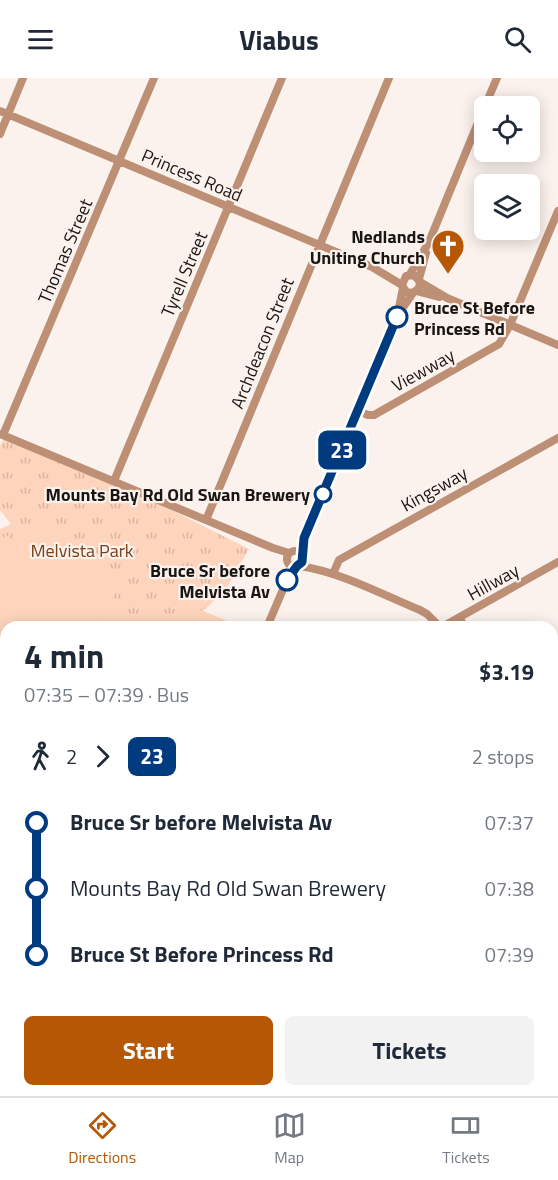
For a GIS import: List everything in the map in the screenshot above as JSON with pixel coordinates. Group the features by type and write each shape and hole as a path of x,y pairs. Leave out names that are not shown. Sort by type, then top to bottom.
{"street":[{"path":"0,134 4,113 23,78"},
{"name":"Thomas Street","path":"1,435 153,78"},
{"name":"Tyrell Street","path":"114,481 282,78"},
{"name":"Archdeacon Street","path":"206,520 389,78"},
{"path":"490,96 497,78"},
{"name":"Princess Road","path":"4,113 372,267 408,275"},
{"path":"397,316 415,292 420,281 429,242 474,134"},
{"name":"Viewway","path":"358,411 374,415 499,344 510,325 558,211"},
{"path":"270,621 397,316 402,287 429,242"},
{"name":"Princess Road","path":"372,267 402,287"},
{"path":"408,275 414,275 447,298 558,345"},
{"path":"402,287 406,292 447,298"},
{"path":"1,435 427,614 435,621"},
{"name":"Kingsway","path":"333,574 339,560 558,438"},
{"name":"Hillway","path":"453,621 558,562"}],"green space":[{"name":"Melvista Park","path":"4,437 114,481 249,549 225,591 192,621 0,621 0,529 11,524 0,510 0,446"},
{"path":"36,526 53,528 68,534 80,545 84,561 118,590 99,621 0,621 0,542 6,535 15,542 26,528"},
{"path":"196,608 227,621 191,621"}],"bus line":[{"name":"23","path":"287,580 303,560 304,538 397,317"}],"place":[{"name":"Nedlands Uniting Church","path":"448,275"},
{"name":"Bruce St Before Princess Rd","path":"397,317"},
{"name":"Mounts Bay Rd Old Swan Brewery","path":"323,494"},
{"name":"Bruce Sr before Melvista Av","path":"287,580"}]}
